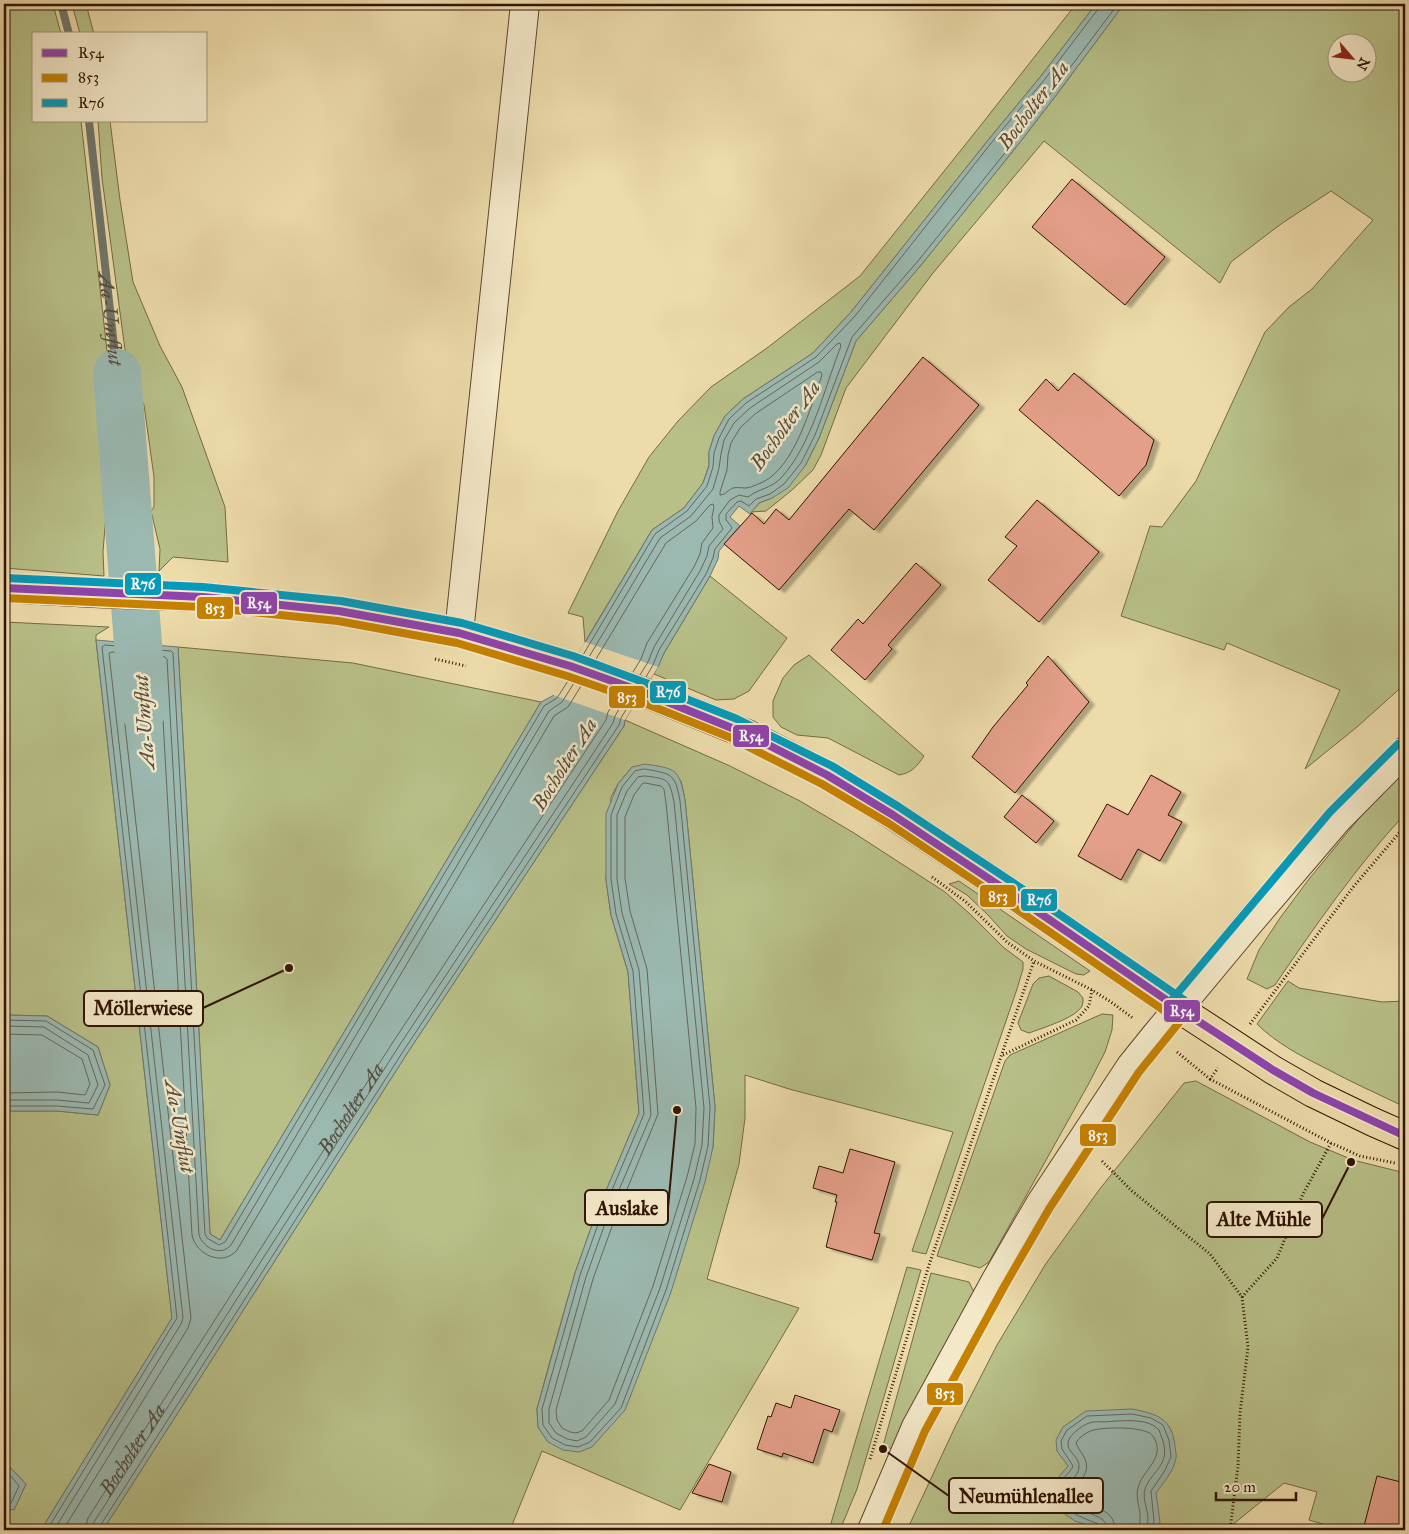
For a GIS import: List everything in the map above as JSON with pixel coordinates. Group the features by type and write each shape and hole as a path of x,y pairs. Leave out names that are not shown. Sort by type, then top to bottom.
{"main road":[{"path":"4,588 203,597 340,611 459,633 570,666 643,692 749,735 827,775 1015,896 1178,1008 1273,1070 1313,1093 1405,1136"}],"street":[{"path":"459,633 525,4"},
{"path":"872,1530 916,1427 1000,1272 1040,1204 1131,1066 1338,819 1405,751"}],"path":[{"path":"431,658 469,666"},
{"path":"1210,1079 1354,886 1405,826"},
{"path":"931,876 966,902 1007,942 1034,961 1092,990 1111,1002 1156,1034 1210,1079 1331,1143 1360,1156 1396,1163"},
{"path":"870,1461 929,1266 1034,961"},
{"path":"1002,1055 1076,1020 1089,1006 1092,990"},
{"path":"1082,1141 1132,1191 1210,1254 1242,1297 1248,1347 1240,1413 1238,1466 1230,1530"},
{"path":"1242,1297 1277,1258 1303,1194 1331,1143"}],"green space":[{"path":"4,4 53,4 60,32 32,32 32,122 81,122 110,377 102,412 98,417 107,502 103,552 104,576 4,568"},
{"path":"72,4 86,4 93,32 79,32"},
{"path":"1076,4 1096,4 1041,76 851,312 813,353 743,399 725,416 714,436 709,452 709,465 703,483 684,508 652,530 585,642 583,617 568,613 618,511 649,457 678,421 711,387 767,348 860,276"},
{"path":"1124,4 1405,4 1405,684 1357,727 1305,769 1340,690 1227,643 1224,650 1121,616 1150,526 1162,527 1196,481 1265,332 1289,307 1312,289 1373,220 1331,191 1281,224 1231,262 1220,283 1044,141 933,273 846,388 821,455 813,470 766,511 751,512 759,503 772,498 805,466 819,438 856,341 922,264 1021,141"},
{"path":"98,122 110,122 133,282 160,346 182,387 225,507 228,562 173,557 159,571 160,549 151,511 154,507 154,477 144,405 128,372 102,178"},
{"path":"710,576 787,638 749,691 734,699 716,700 654,674 664,653"},
{"path":"4,622 109,627 96,635 96,640 172,1318 41,1530 4,1530 4,1509 14,1509 26,1484 4,1461 4,1111 57,1111 98,1115 110,1085 98,1047 47,1016 4,1015"},
{"path":"178,647 353,663 541,702 220,1240 210,1234"},
{"path":"809,655 924,756 914,768 907,773 899,775 828,738 797,735 781,727 773,717 773,701 783,678 794,665"},
{"path":"625,720 730,766 800,801 854,833 945,892 1003,947 1023,962 1023,969 1017,989 926,1254 912,1251 953,1132 789,1089 745,1075 745,1118 739,1164 707,1279 799,1308 680,1510 542,1451 510,1530 103,1530 408,1052 624,726","holes":["632,767 681,781 685,800 715,1107 713,1147 548,1442 538,1427 537,1409 550,1361 575,1273 596,1214 639,1113 628,972 611,915 606,880 611,797 618,784"]},
{"path":"1405,769 1405,814 1353,876 1275,985 1267,989 1247,979 1259,950 1309,879 1366,810"},
{"path":"959,881 1090,971 1084,975 1076,974 1026,949 1007,936 967,895 949,884"},
{"path":"1049,976 1078,992 1083,998 1082,1006 1073,1015 1050,1025 1029,1033 1021,1030 1018,1023 1033,984 1039,978"},
{"path":"1288,981 1299,988 1382,1002 1405,1001 1405,1107 1298,1054 1272,1037 1257,1024"},
{"path":"1102,1014 1113,1015 1112,1030 1105,1052 989,1262 980,1268 937,1256 1005,1061 1010,1055"},
{"path":"1196,1081 1310,1142 1353,1160 1405,1173 1405,1530 1343,1530 1309,1520 1317,1492 1284,1483 1226,1530 907,1530 955,1427 997,1345 1045,1265 1099,1190 1184,1083"},
{"path":"907,1267 921,1270 857,1489 840,1530 829,1530"},
{"path":"931,1273 969,1282 974,1292 893,1449 883,1446"}],"water":[{"name":"Bocholter Aa","path":"1096,4 1124,4 1021,141 922,264 856,341 819,438 805,466 788,488 772,498 759,503 750,514 739,506 730,517 740,526 719,551 718,559 710,576 625,720 624,726 408,1052 103,1530 41,1530 172,1318 96,640 178,647 210,1234 220,1240 541,702 554,695 652,530 684,508 703,483 709,466 709,452 714,436 725,416 743,399 813,353 851,312 1041,76"},
{"path":"645,764 663,767 674,772 681,782 685,800 715,1107 713,1147 705,1182 671,1292 625,1410 592,1447 579,1452 563,1450 548,1442 538,1427 537,1409 575,1273 596,1214 639,1113 628,972 611,915 606,880 606,814 618,784 632,767"},
{"path":"4,1015 47,1016 98,1047 110,1085 98,1115 57,1111 4,1111"},
{"path":"1132,1409 1149,1413 1162,1419 1171,1429 1173,1437 1176,1455 1175,1463 1168,1477 1156,1493 1160,1522 1157,1530 1103,1530 1075,1521 1059,1510 1054,1495 1057,1479 1068,1466 1057,1451 1056,1440 1063,1427 1086,1411"},
{"path":"4,1461 26,1484 14,1510 4,1508"}],"pier":[{"path":"585,642 658,667 625,720 553,695"}],"building":[{"path":"1072,179 1165,257 1125,305 1032,227"},
{"path":"923,357 979,405 874,530 849,509 779,590 724,544 752,513 764,524 776,509 789,520"},
{"path":"1074,373 1154,440 1146,465 1119,496 1019,410 1046,379 1058,391"},
{"path":"1037,500 1099,552 1039,622 988,580 1017,546 1005,537"},
{"path":"916,563 941,585 888,645 892,649 865,680 831,650 858,619 863,624"},
{"path":"1048,656 1089,702 1015,793 972,757"},
{"path":"1151,775 1181,792 1168,815 1182,822 1160,861 1138,849 1121,880 1078,856 1107,804 1128,815"},
{"path":"1022,795 1054,821 1036,843 1004,817"},
{"path":"850,1149 895,1162 874,1233 880,1234 872,1260 826,1247 837,1195 813,1188 819,1166 843,1173"},
{"path":"795,1395 840,1410 832,1432 824,1429 813,1463 783,1453 782,1457 757,1449 768,1416 771,1417 776,1403 791,1408"},
{"path":"709,1464 731,1472 722,1502 692,1493"},
{"path":"1377,1476 1405,1483 1405,1530 1363,1530"}],"waterway":[{"name":"Aa-Umflut","path":"61,4 68,32"},
{"name":"Aa-Umflut","path":"89,122 117,373"},
{"name":"Aa-Umflut","path":"117,373 143,708"}],"transit line":[{"name":"R76","path":"5,578 203,587 341,601 462,623 573,656 737,719 832,766 899,807 1021,888 1184,1000"},
{"name":"R54","path":"4,588 203,597 339,611 459,633 570,666 643,692 749,735 827,775 893,815 1273,1070 1313,1093 1405,1136"},
{"name":"853","path":"4,598 202,607 338,621 457,643 567,676 639,701 729,737 822,784 888,823 1172,1016"},
{"name":"R76","path":"1170,1002 1330,812 1398,744"},
{"name":"853","path":"883,1530 925,1431 1049,1209 1139,1072 1186,1014"}],"place":[{"name":"Möllerwiese","path":"289,968"},
{"name":"Auslake","path":"677,1110"},
{"name":"Alte Mühle","path":"1351,1162"},
{"name":"Neumühlenallee","path":"883,1449"}]}
